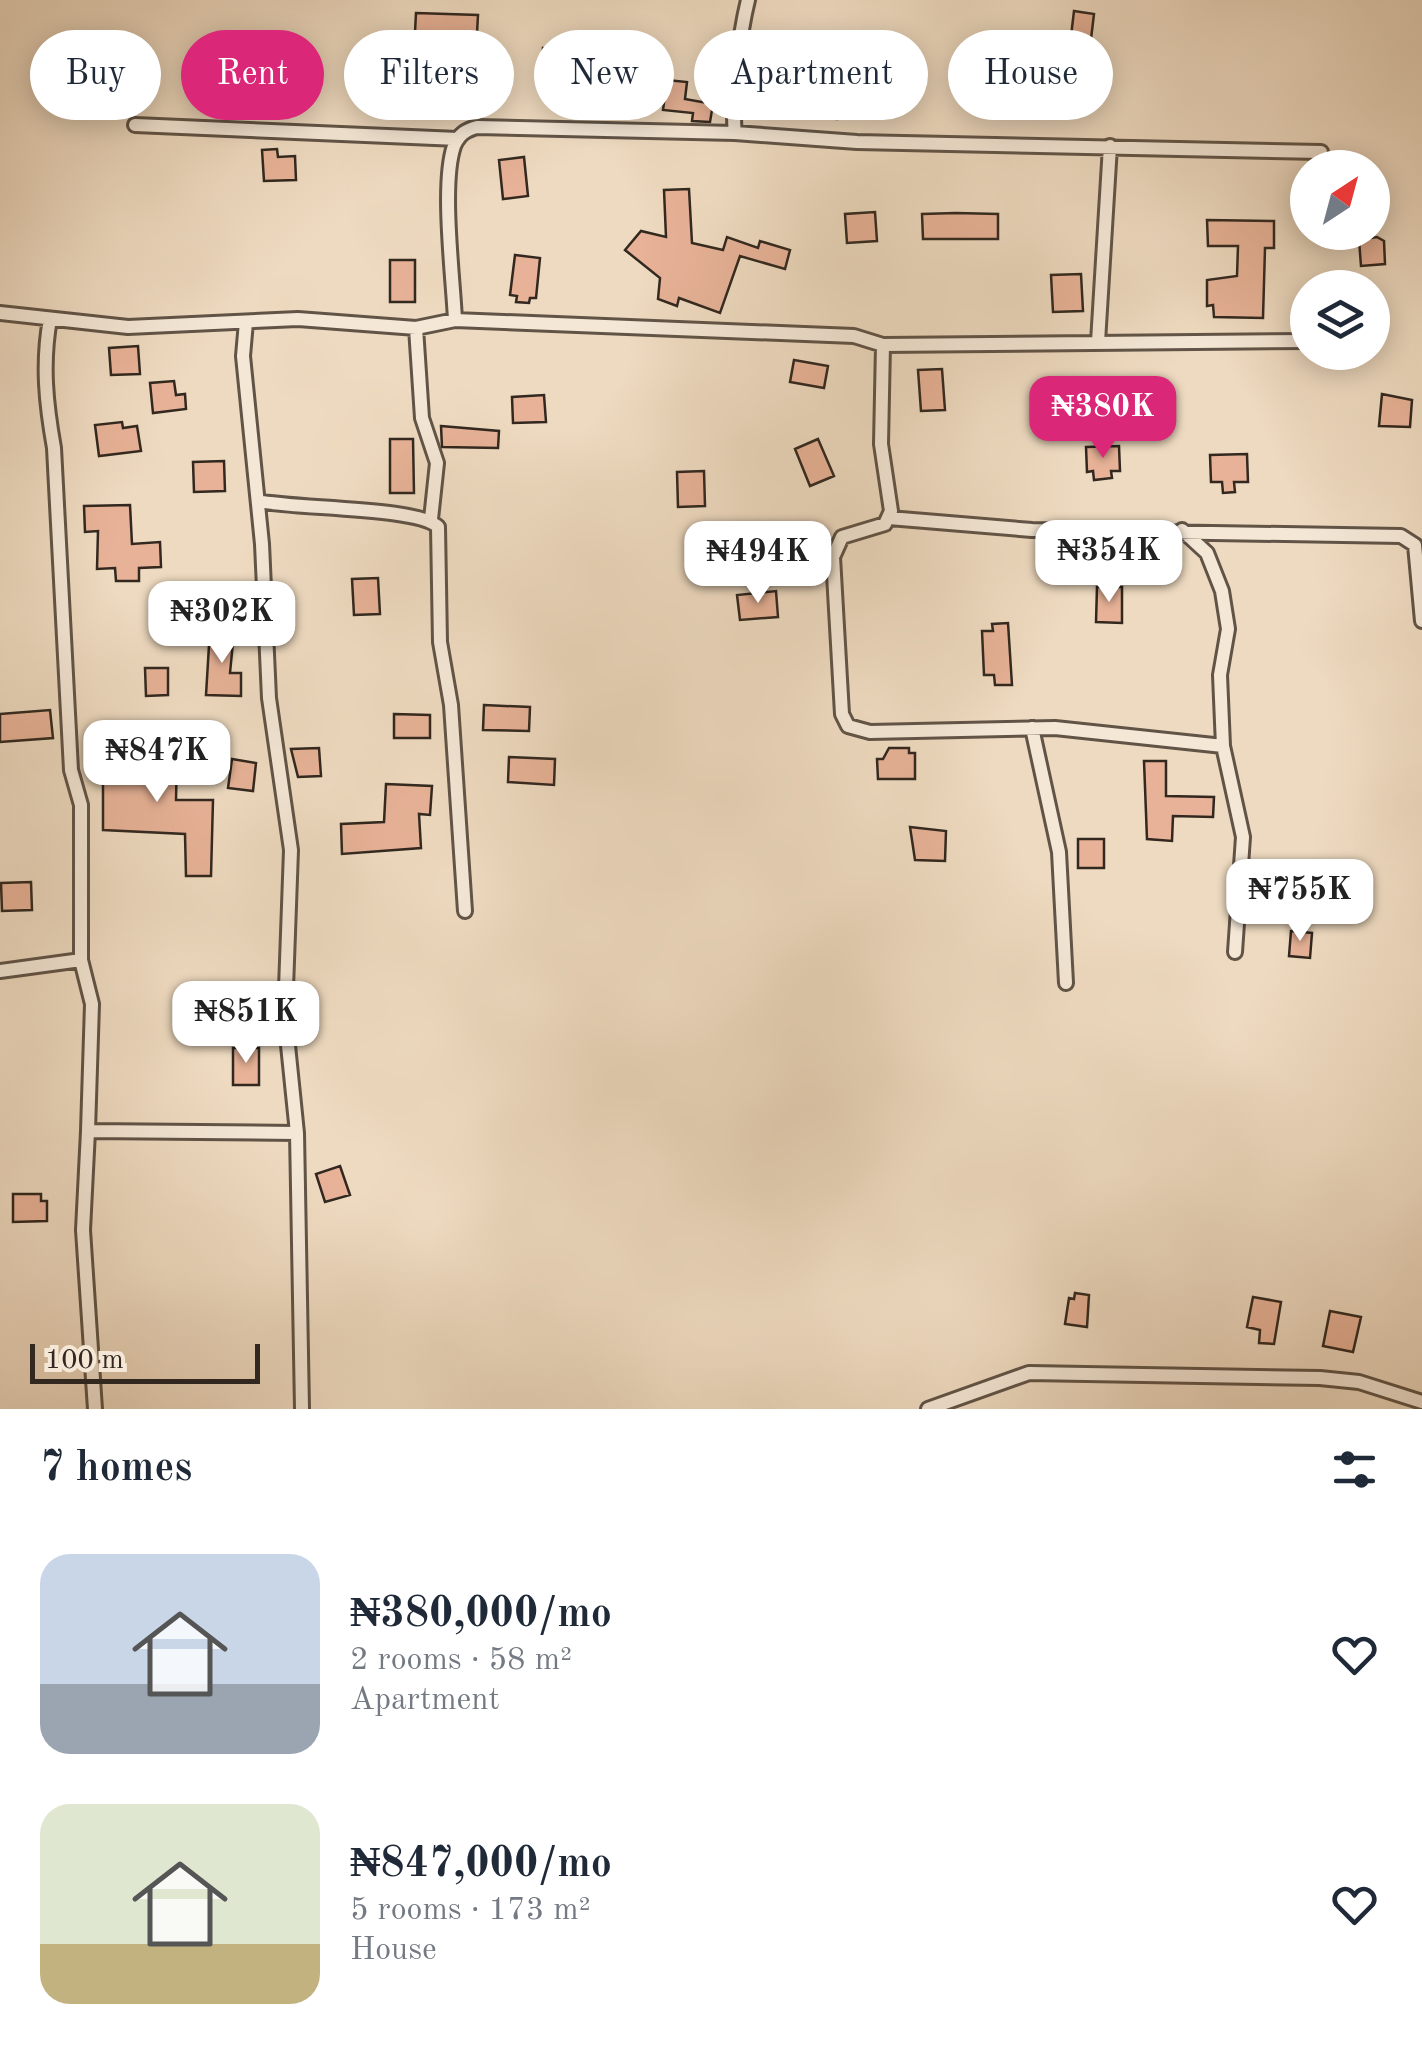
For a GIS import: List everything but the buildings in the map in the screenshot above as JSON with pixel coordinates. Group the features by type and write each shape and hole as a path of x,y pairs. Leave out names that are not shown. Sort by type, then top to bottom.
{"street":[{"path":"735,133 732,114 748,0"},
{"path":"134,125 458,139 477,127 735,133 856,142 1290,151"},
{"path":"454,320 450,180 458,139"},
{"path":"1098,342 1110,146"},
{"path":"0,313 128,328 298,318 416,328 454,320 844,335 882,346 1290,340"},
{"path":"50,319 44,354 44,396 54,448 71,770 81,805 81,960 92,1004 83,1230 95,1409"},
{"path":"246,322 243,356 258,501 269,698 291,850 285,1016 297,1133 302,1409"},
{"path":"416,328 422,418 437,463 431,519"},
{"path":"882,346 880,444 891,502 889,518"},
{"path":"258,501 318,510 416,514 431,519 438,527 440,642 451,705 466,912"},
{"path":"1223,746 1032,728 854,730 844,722 833,557 842,537 889,518 1032,530 1401,536 1415,545 1422,621"},
{"path":"1182,530 1207,553 1222,591 1228,630 1220,675 1223,746 1243,837 1235,952"},
{"path":"1032,728 1059,852 1066,983"},
{"path":"0,970 81,960"},
{"path":"88,1131 297,1133"},
{"path":"928,1409 1029,1373 1320,1378 1359,1382 1422,1402"}]}
